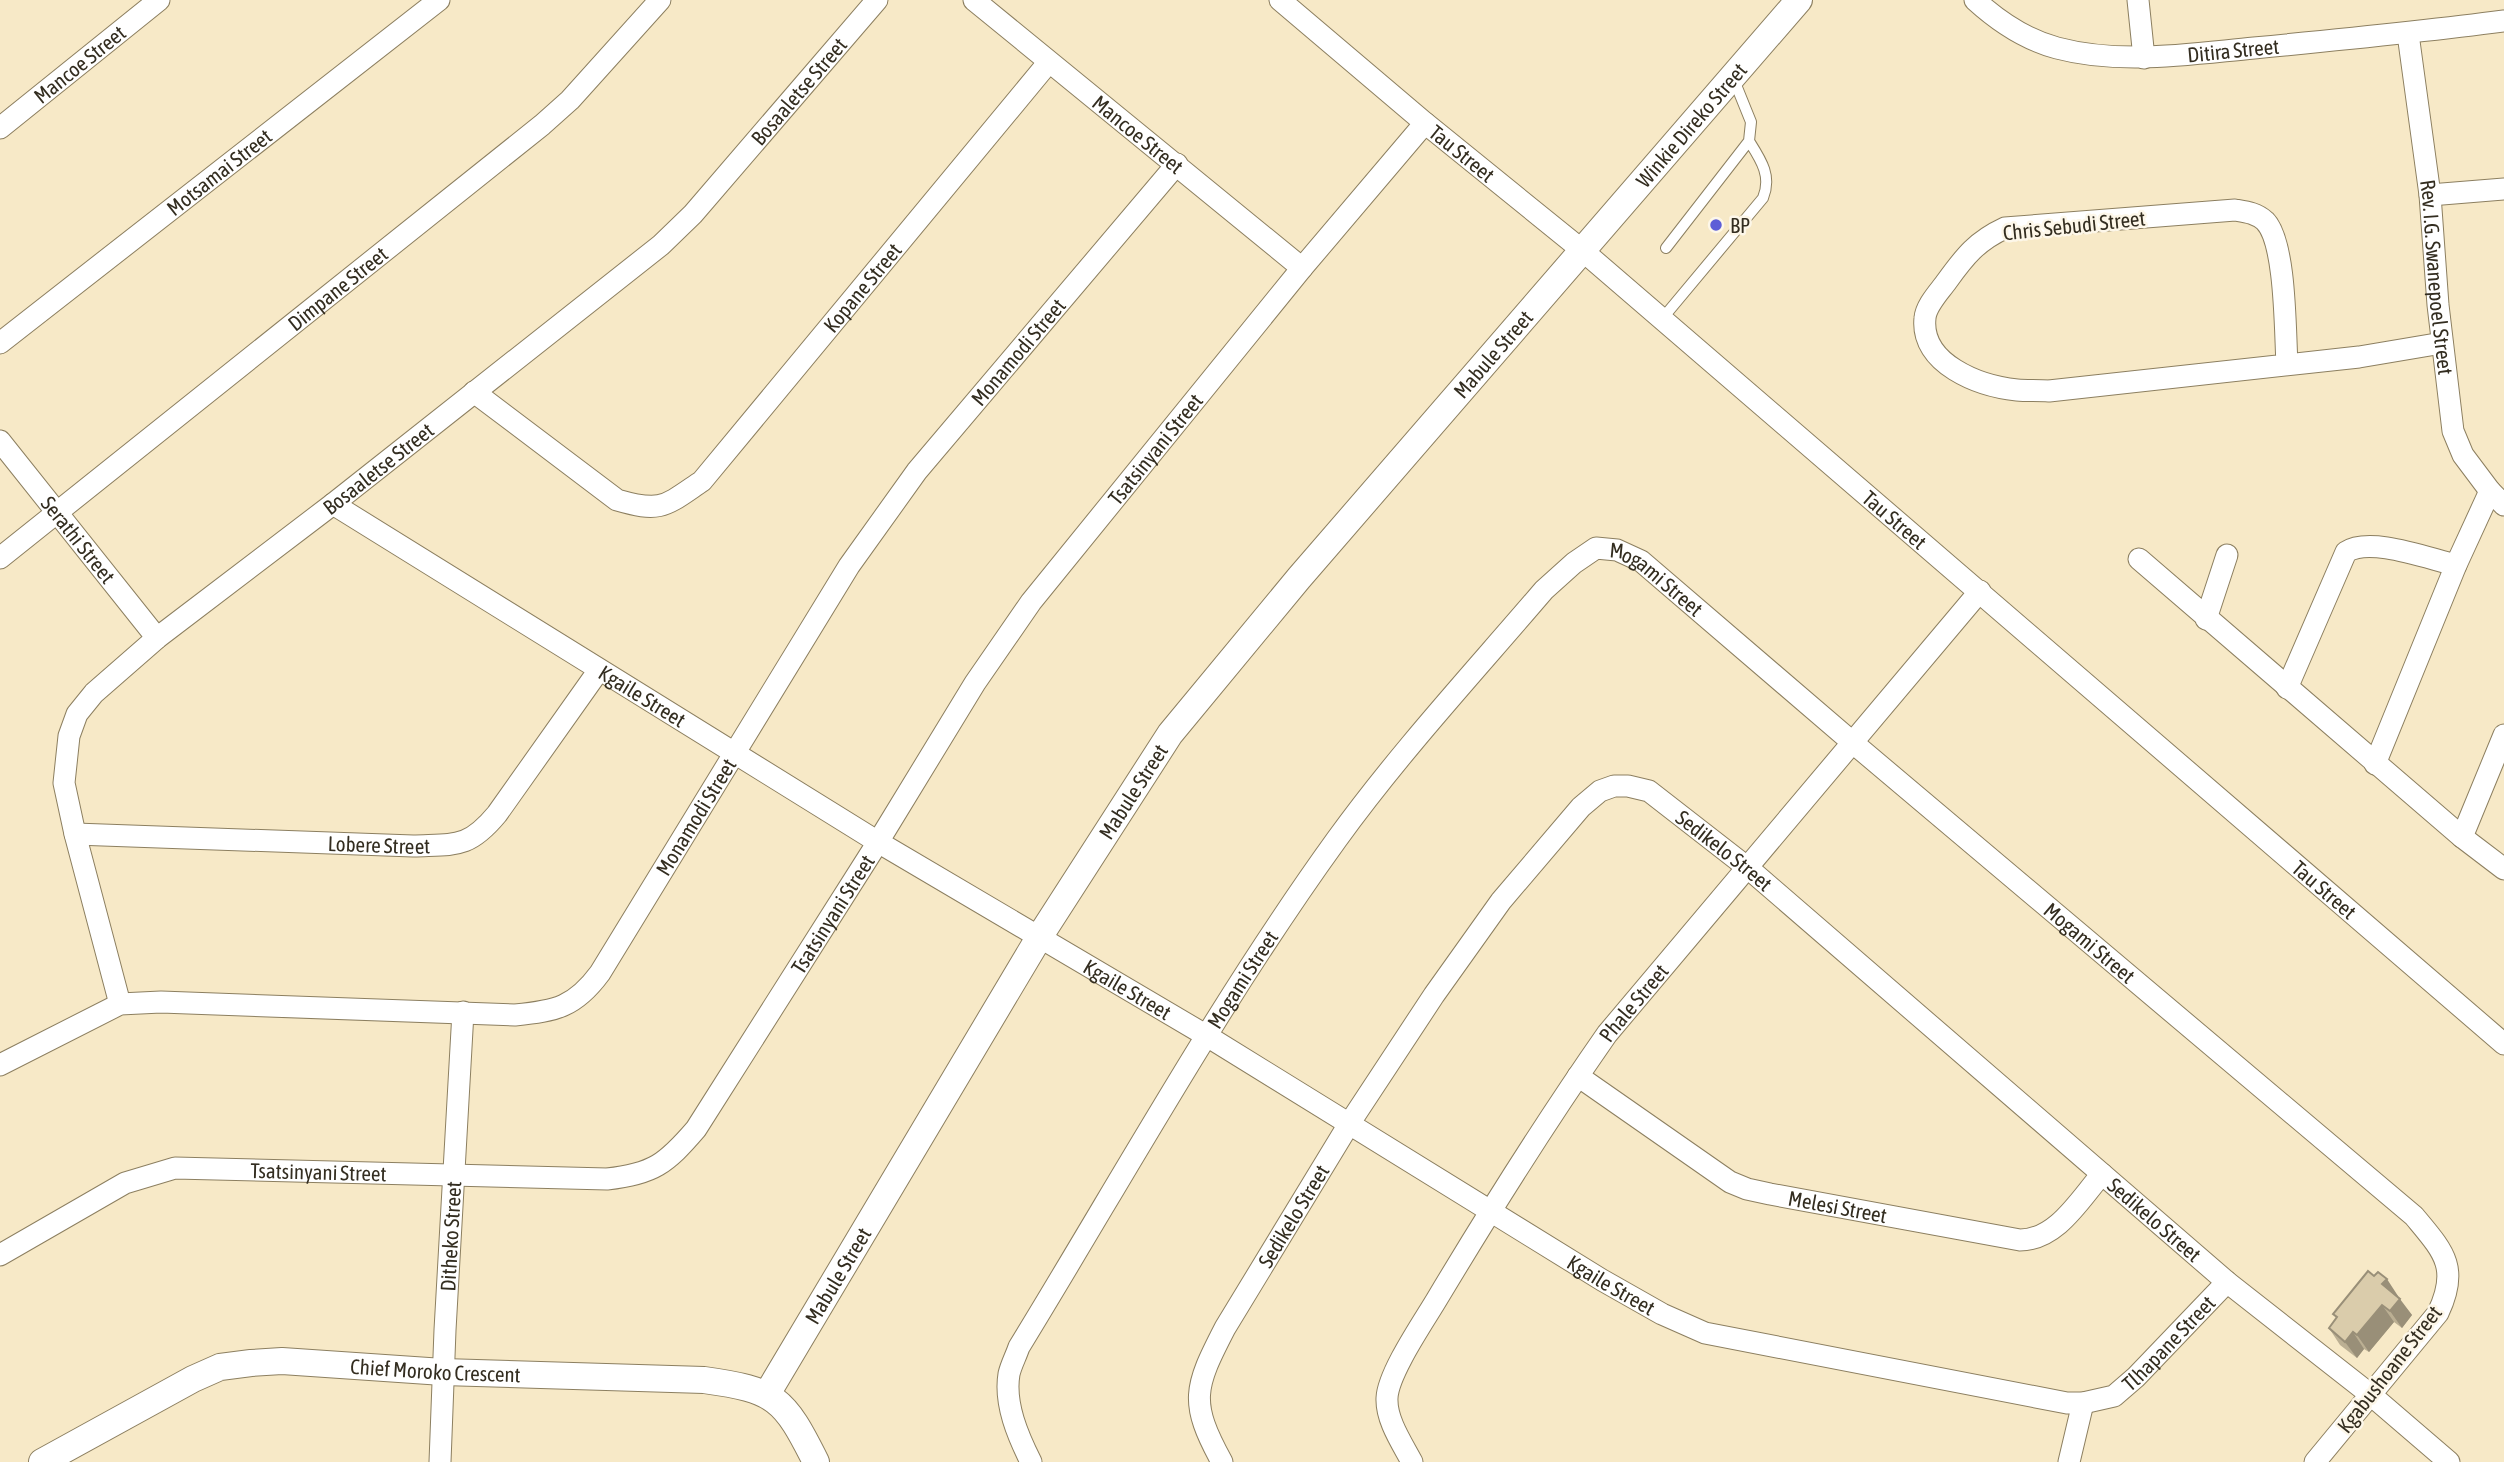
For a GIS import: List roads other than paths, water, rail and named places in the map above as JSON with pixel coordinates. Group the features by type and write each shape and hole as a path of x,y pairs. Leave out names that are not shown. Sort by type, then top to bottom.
{"street":[{"name":"Mancoe Street","path":"0,128 159,0"},
{"name":"Motsamai Street","path":"0,343 439,0"},
{"name":"Dimpane Street","path":"0,558 542,125 580,90 660,0"},
{"name":"Bosaaletse Street","path":"120,1004 64,783 69,737 77,714 94,693 157,638 333,504 631,270 677,230 877,0"},
{"name":"Mancoe Street","path":"974,0 1302,268"},
{"name":"Tau Street","path":"1280,0 1583,251 2504,1044"},
{"name":"Winkie Direko Street","path":"1583,251 1799,0"},
{"name":"Ditira Street","path":"1975,0 1990,15 2022,34 2056,48 2090,54 2144,58 2408,34 2504,21"},
{"path":"2138,0 2144,58"},
{"name":"Rev. I.G. Swanepoel Street","path":"2408,34 2430,195 2442,343 2453,431 2463,455 2497,498"},
{"name":"Kopane Street","path":"474,393 617,500 643,508 668,504 702,481 1048,63"},
{"name":"Tsatsinyani Street","path":"0,1255 125,1183 175,1168 607,1179 632,1176 672,1157 696,1129 975,683 1031,602 1424,122"},
{"name":"Monamodi Street","path":"0,1065 120,1004 161,1002 515,1015 544,1012 568,1004 586,993 736,755 815,621 881,519 917,471 1177,164"},
{"path":"2430,195 2504,189"},
{"name":"Chris Sebudi Street","path":"2287,364 2279,258 2274,236 2266,223 2254,213 2235,210 2005,228 1983,238 1964,258 1935,297 1925,316 1927,339 1937,356 1957,372 2016,390 2049,391 2359,357 2442,343"},
{"name":"Mabule Street","path":"766,1394 1040,936 1170,733 1300,578 1583,251"},
{"name":"Serathi Street","path":"0,441 157,638"},
{"path":"2375,764 2456,565 2497,498"},
{"name":"Kgaile Street","path":"333,504 878,842 1207,1036 1489,1212 1662,1314 1705,1333 2083,1404"},
{"path":"2287,688 2346,552 2362,545 2456,565"},
{"name":"Mogami Street","path":"1031,1462 1015,1423 1009,1398 1009,1374 1019,1347 1207,1036 1278,924 1337,839 1386,776 1544,590 1574,563 1596,548 1617,550 1641,561 2414,1216 2441,1249 2448,1270"},
{"path":"2206,619 2227,555"},
{"path":"2138,559 2375,764 2504,869"},
{"name":"Phale Street","path":"1412,1462 1396,1433 1391,1417 1387,1398 1392,1380 1415,1335 1489,1212 1607,1034 1980,591"},
{"name":"Lobere Street","path":"75,834 413,846 462,844 481,833 497,814 599,670"},
{"path":"2462,837 2504,735"},
{"name":"Sedikelo Street","path":"1222,1462 1201,1419 1198,1398 1208,1362 1225,1328 1349,1125 1434,995 1500,901 1581,807 1600,791 1614,786 1649,791 1748,868 2227,1282 2371,1395 2449,1462"},
{"name":"Ditheko Street","path":"440,1462 463,1012"},
{"name":"Melesi Street","path":"1578,1076 1730,1182 1747,1189 2020,1241 2033,1240 2053,1229 2102,1174"},
{"name":"Kgabushoane Street","path":"2315,1462 2438,1313 2446,1296 2448,1270"},
{"name":"Tlhapane Street","path":"2083,1404 2114,1396 2136,1377 2227,1282"},
{"name":"Chief Moroko Crescent","path":"42,1462 193,1379 220,1367 282,1361 443,1372 704,1380 740,1385 766,1394 787,1410 816,1462"},
{"path":"2069,1462 2083,1404"}],"lane":[{"path":"1666,248 1749,141 1751,122 1733,78"},
{"path":"1662,319 1763,198 1768,179 1749,141"}],"place":[{"name":"BP","path":"1716,225"}]}
